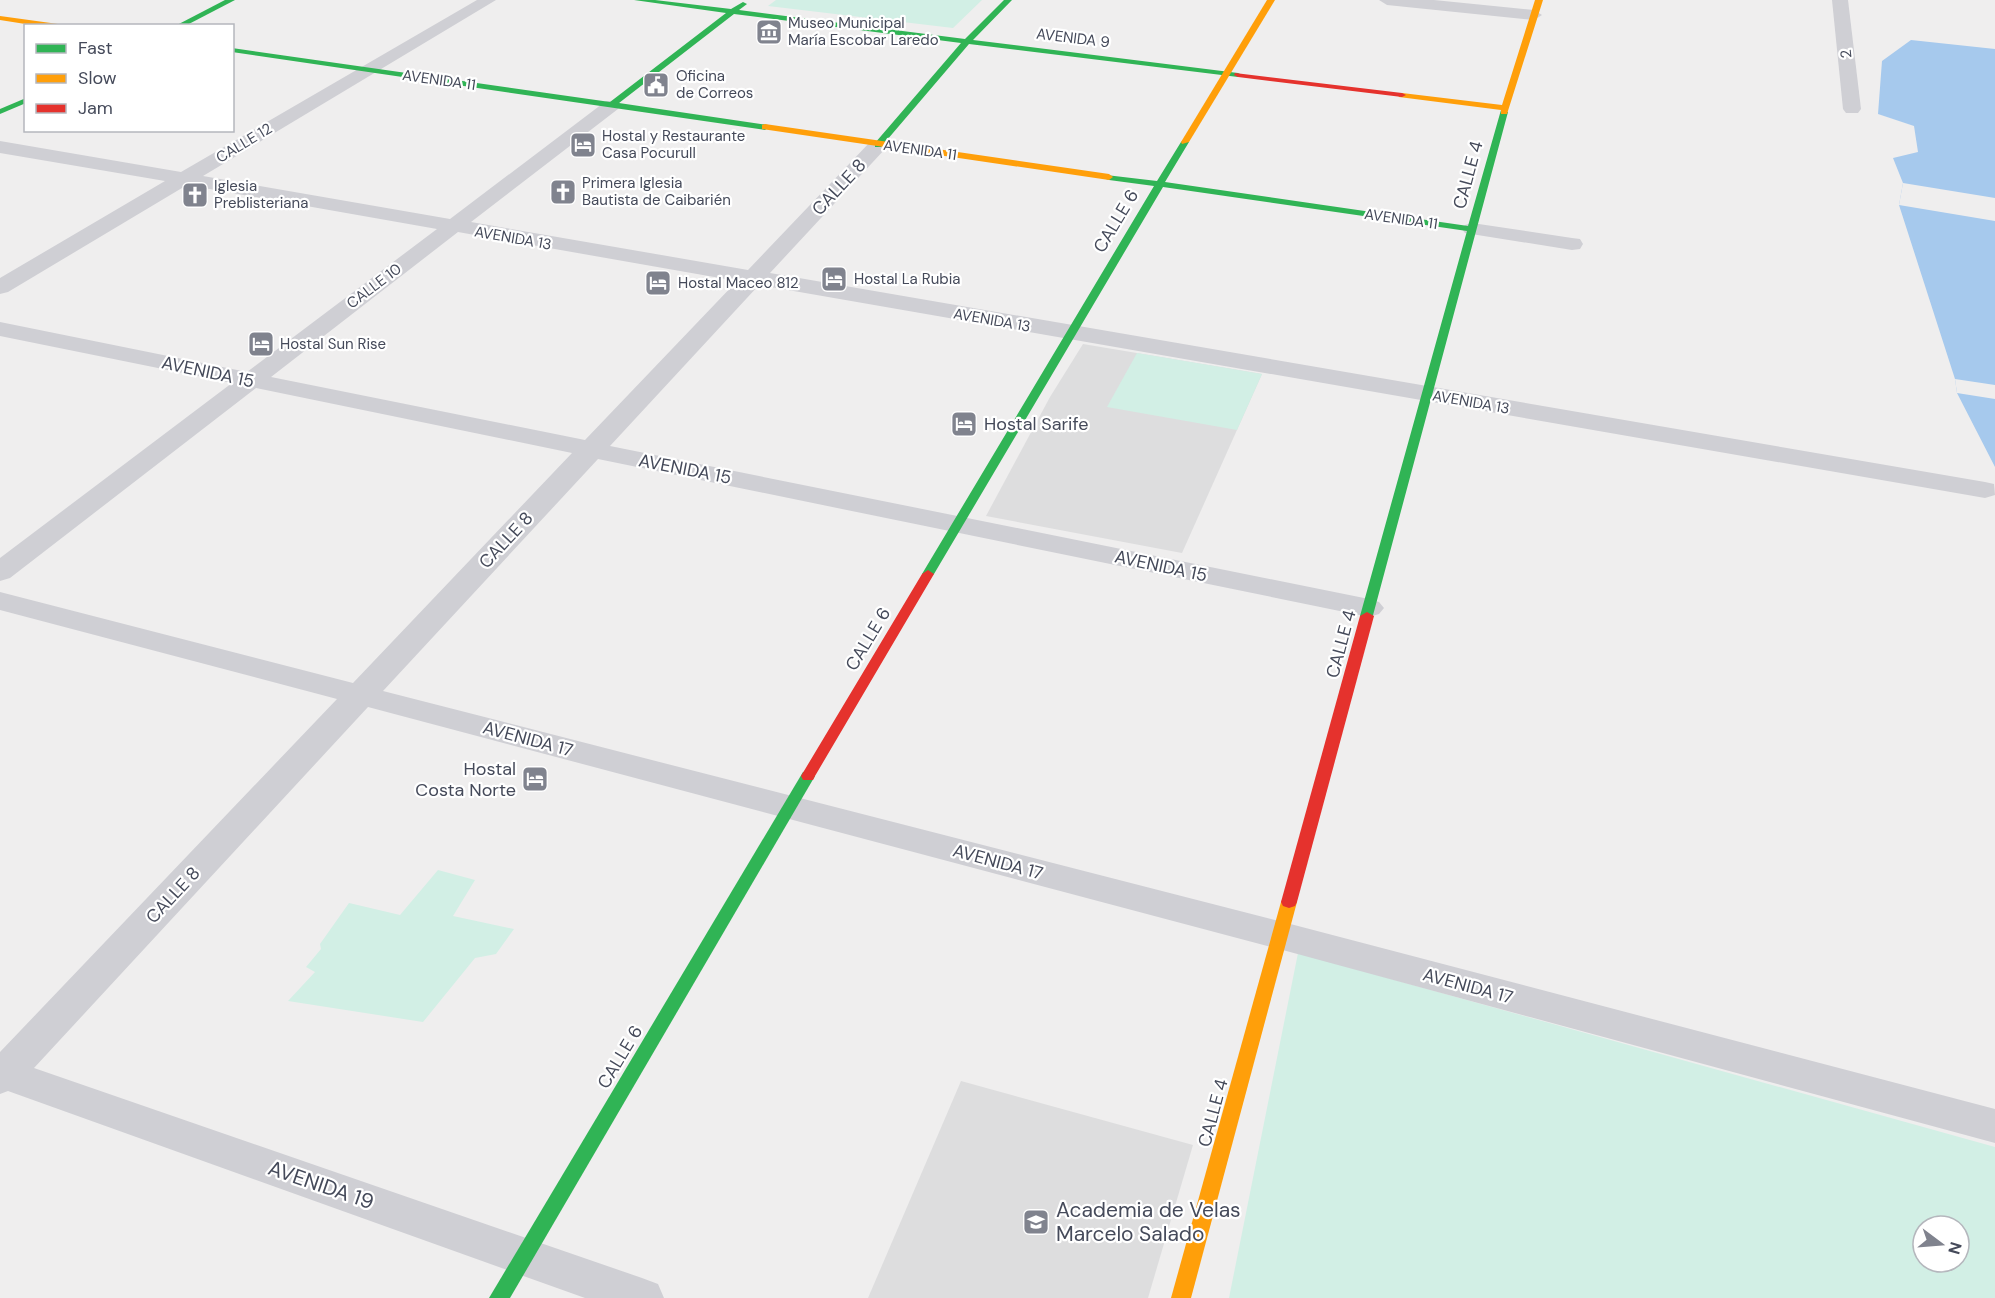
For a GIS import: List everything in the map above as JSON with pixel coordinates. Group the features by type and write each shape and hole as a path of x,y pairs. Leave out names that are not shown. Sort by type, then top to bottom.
{"street":[{"path":"182,24 231,0"},
{"name":"CALLE 12","path":"0,287 488,0"},
{"name":"AVENIDA 9","path":"638,0 1505,108"},
{"name":"CALLE 10","path":"0,572 748,0"},
{"name":"CALLE 8","path":"1,1075 752,279 878,144 967,41 1008,0"},
{"name":"CALLE 6","path":"499,1298 1070,333 1271,0"},
{"path":"1387,0 1536,8"},
{"name":"2","path":"1840,0 1852,109"},
{"name":"CALLE 4","path":"1181,1298 1505,108 1536,8"},
{"path":"0,18 44,24"},
{"name":"AVENIDA 11","path":"234,50 1572,244"},
{"path":"0,112 24,101"},
{"name":"AVENIDA 13","path":"0,147 451,227 1985,490"},
{"name":"AVENIDA 15","path":"0,329 1369,608"},
{"name":"AVENIDA 17","path":"0,601 1995,1126"},
{"name":"AVENIDA 19","path":"1,1075 642,1298"}],"shaded area":[{"path":"1083,344 1262,374 1182,553 986,516 1050,397"},
{"name":"Academia de Velas Marcelo Salado","path":"961,1081 1193,1145 1148,1298 868,1298"}],"green space":[{"path":"776,0 982,0 953,28 768,6"},
{"path":"1137,353 1262,374 1237,430 1107,407"},
{"path":"438,870 475,880 453,916 514,929 496,954 475,958 423,1022 288,1001 315,972 306,967 321,949 320,944 349,903 400,915"},
{"path":"1298,953 1995,1147 1995,1298 1229,1298"}],"water":[{"path":"1911,40 1995,49 1995,467 1957,393 1955,379 1899,205 1903,183 1893,158 1918,152 1914,126 1878,114 1882,61"}],"pier":[{"path":"1903,183 1995,198 1995,221 1899,205"},
{"path":"1955,379 1995,385 1995,399 1957,393"}],"traffic: fast":[{"path":"182,24 231,0"},
{"path":"638,0 1238,75"},
{"path":"878,145 967,41 1008,0"},
{"path":"612,105 743,4"},
{"path":"234,50 765,127"},
{"path":"0,112 24,101"},
{"path":"1367,616 1504,112"},
{"path":"928,574 1185,142"},
{"path":"1109,177 1472,229"},
{"path":"499,1298 808,776"}],"traffic: slow":[{"path":"1185,142 1271,0"},
{"path":"1504,112 1539,0"},
{"path":"0,18 44,24"},
{"path":"1402,95 1505,108"},
{"path":"765,127 1109,177"},
{"path":"1181,1298 1289,902"}],"traffic: jam":[{"path":"1238,75 1402,95"},
{"path":"808,776 928,574"},
{"path":"1289,902 1367,616"}],"place":[{"name":"Museo Municipal María Escobar Laredo","path":"769,32"},
{"name":"Oficina de Correos","path":"656,85"},
{"name":"Hostal y Restaurante Casa Pocurull","path":"583,145"},
{"name":"Primera Iglesia Bautista de Caibarién","path":"563,192"},
{"name":"Iglesia Preblisteriana","path":"195,195"},
{"name":"Hostal La Rubia","path":"834,279"},
{"name":"Hostal Maceo 812","path":"658,283"},
{"name":"Hostal Sun Rise","path":"261,344"},
{"name":"Hostal Sarife","path":"964,424"},
{"name":"Hostal Costa Norte","path":"535,779"},
{"name":"Academia de Velas Marcelo Salado","path":"1036,1222"}]}
